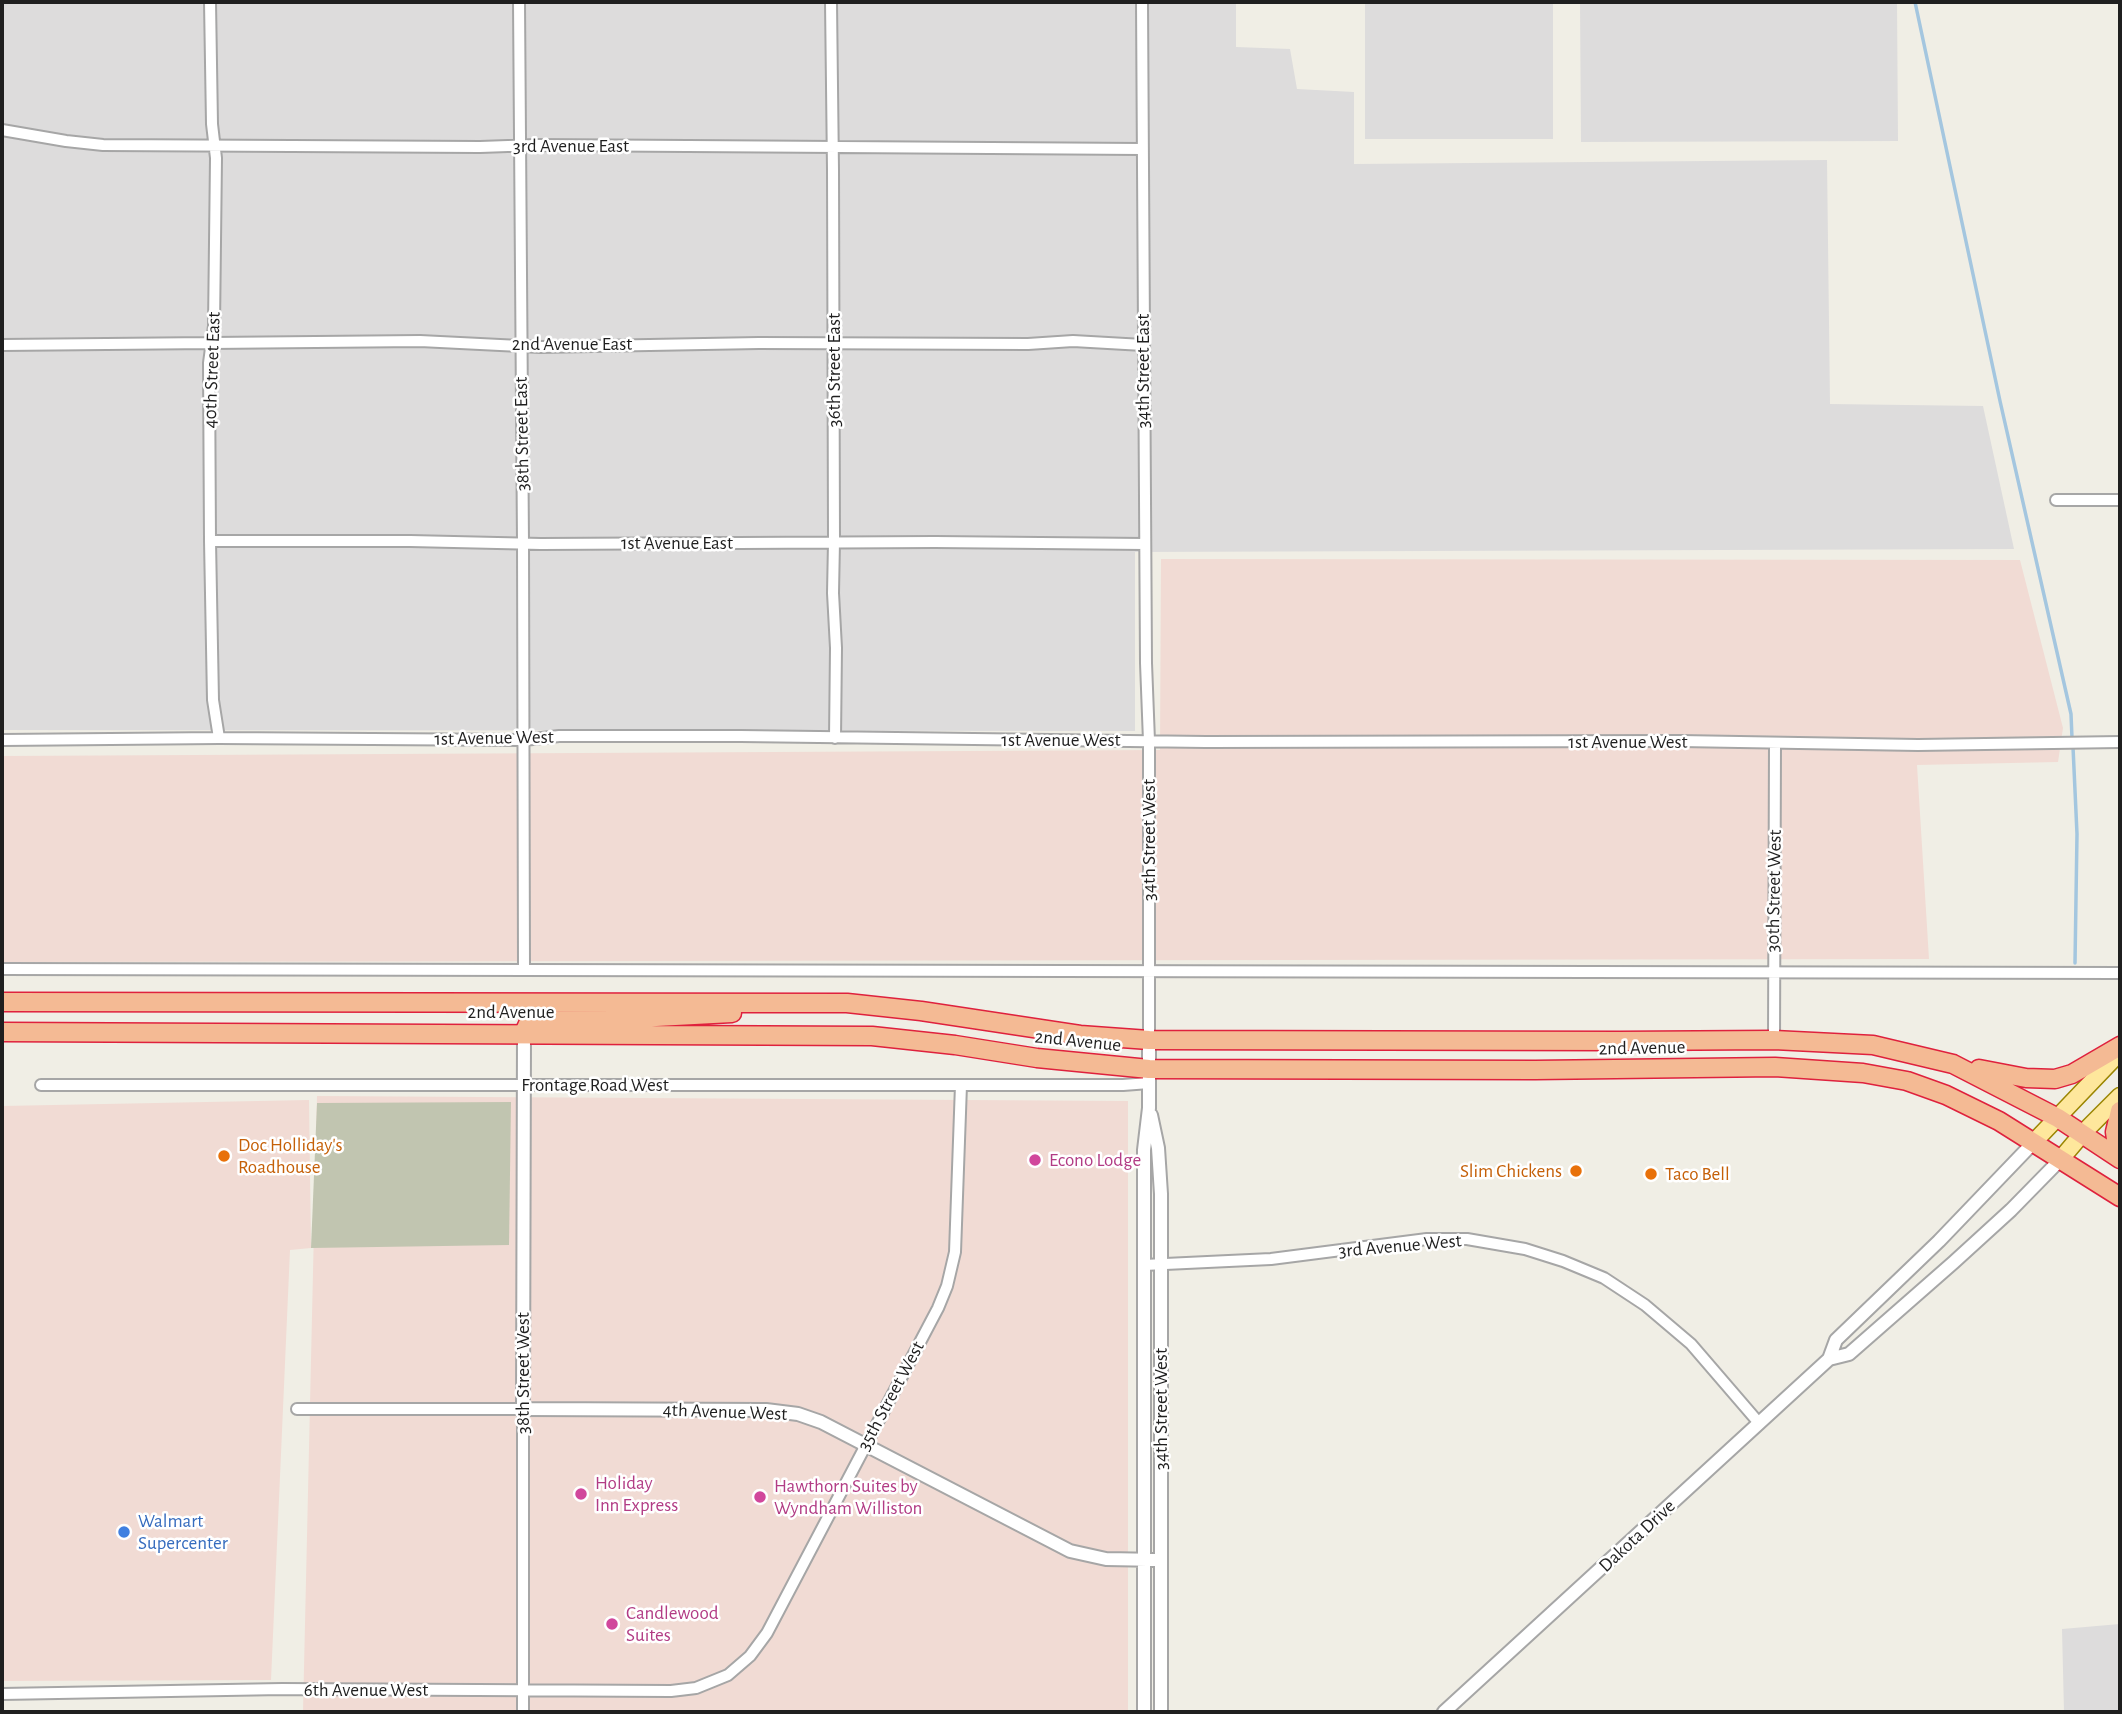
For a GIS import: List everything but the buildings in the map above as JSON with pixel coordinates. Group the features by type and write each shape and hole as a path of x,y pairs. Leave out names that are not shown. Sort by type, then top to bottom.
{"highway":[{"path":"2,993 77,994 127,1002"},
{"name":"2nd Avenue","path":"2,1002 848,1003 1080,1035 1149,1040 1774,1040 1873,1045 1953,1064 2057,1118 2120,1159"},
{"path":"524,1033 528,1024 538,1019 900,1009"},
{"name":"2nd Avenue","path":"2,1031 872,1036 1096,1065 1149,1076 1775,1067 1863,1073 1907,1080 1946,1095 1999,1121 2120,1197"},
{"path":"1953,1064 2048,1080 2072,1074 2120,1046"},
{"path":"2120,1111 2115,1132 2120,1149"}],"main road":[{"path":"2033,1143 2120,1052"},
{"path":"2060,1160 2120,1097"}],"street":[{"name":"40th Street East","path":"210,2 216,246 214,326 209,363 210,541 213,700 219,738"},
{"name":"38th Street East","path":"519,2 524,740"},
{"name":"36th Street East","path":"831,2 835,738"},
{"name":"34th Street East","path":"1142,2 1144,544 1149,741"},
{"name":"3rd Avenue East","path":"2,130 103,145 1142,149"},
{"name":"2nd Avenue East","path":"2,345 420,341 520,346 1028,344 1073,341 1143,345"},
{"path":"2056,500 2120,500"},
{"name":"1st Avenue East","path":"210,541 1144,544"},
{"name":"1st Avenue West","path":"2,740 524,740 559,736 1918,745 2120,742"},
{"path":"524,740 524,970"},
{"name":"34th Street West","path":"1144,1712 1144,1150 1149,1108 1149,741"},
{"name":"30th Street West","path":"1774,1040 1775,743"},
{"path":"2,970 2120,973"},
{"name":"38th Street West","path":"523,1712 524,1033"},
{"name":"Frontage Road West","path":"41,1085 1123,1085 1149,1076"},
{"name":"35th Street West","path":"728,1675 750,1657 767,1633 938,1308 951,1274 955,1241 961,1085"},
{"name":"34th Street West","path":"1149,1108 1160,1168 1161,1712"},
{"name":"Dakota Drive","path":"1444,1712 1829,1359 1836,1340 1939,1241 2033,1143"},
{"name":"Dakota Drive","path":"1829,1359 1849,1354 2011,1210 2060,1160"},
{"name":"3rd Avenue West","path":"1144,1265 1271,1259 1427,1239 1467,1240 1525,1248 1604,1278 1645,1305 1691,1344 1759,1423"},
{"name":"4th Avenue West","path":"297,1409 777,1410 810,1418 1070,1551 1106,1559 1161,1560"},
{"name":"6th Avenue West","path":"2,1694 282,1689 678,1691 696,1688 728,1675"}],"shaded area":[{"path":"2,2 1236,2 1236,47 1290,49 1297,89 1354,92 1354,164 1827,160 1830,404 1983,406 2014,549 1135,552 1135,731 2,730"},
{"path":"1365,2 1553,2 1553,139 1365,139"},
{"path":"1580,2 1897,2 1898,141 1581,142"},
{"path":"1161,559 2020,560 2063,728 2058,762 1917,765 1929,959 2,962 2,756 1160,750"},
{"path":"317,1096 1128,1101 1128,1712 303,1712"},
{"path":"309,1100 311,1248 290,1250 271,1680 2,1681 2,1106"},
{"path":"511,1102 509,1245 311,1248 317,1103"},
{"path":"2120,1624 2120,1712 2064,1712 2062,1629"}],"waterway":[{"path":"1915,2 2000,401 2071,714 2072,738"},
{"path":"2073,747 2077,834 2075,963"}],"place":[{"name":"Doc Holliday's Roadhouse","path":"224,1156"},
{"name":"Econo Lodge","path":"1035,1160"},
{"name":"Slim Chickens","path":"1576,1171"},
{"name":"Taco Bell","path":"1651,1174"},
{"name":"Holiday Inn Express","path":"581,1494"},
{"name":"Hawthorn Suites by Wyndham Williston","path":"760,1497"},
{"name":"Walmart Supercenter","path":"124,1532"},
{"name":"Candlewood Suites","path":"612,1624"}]}
